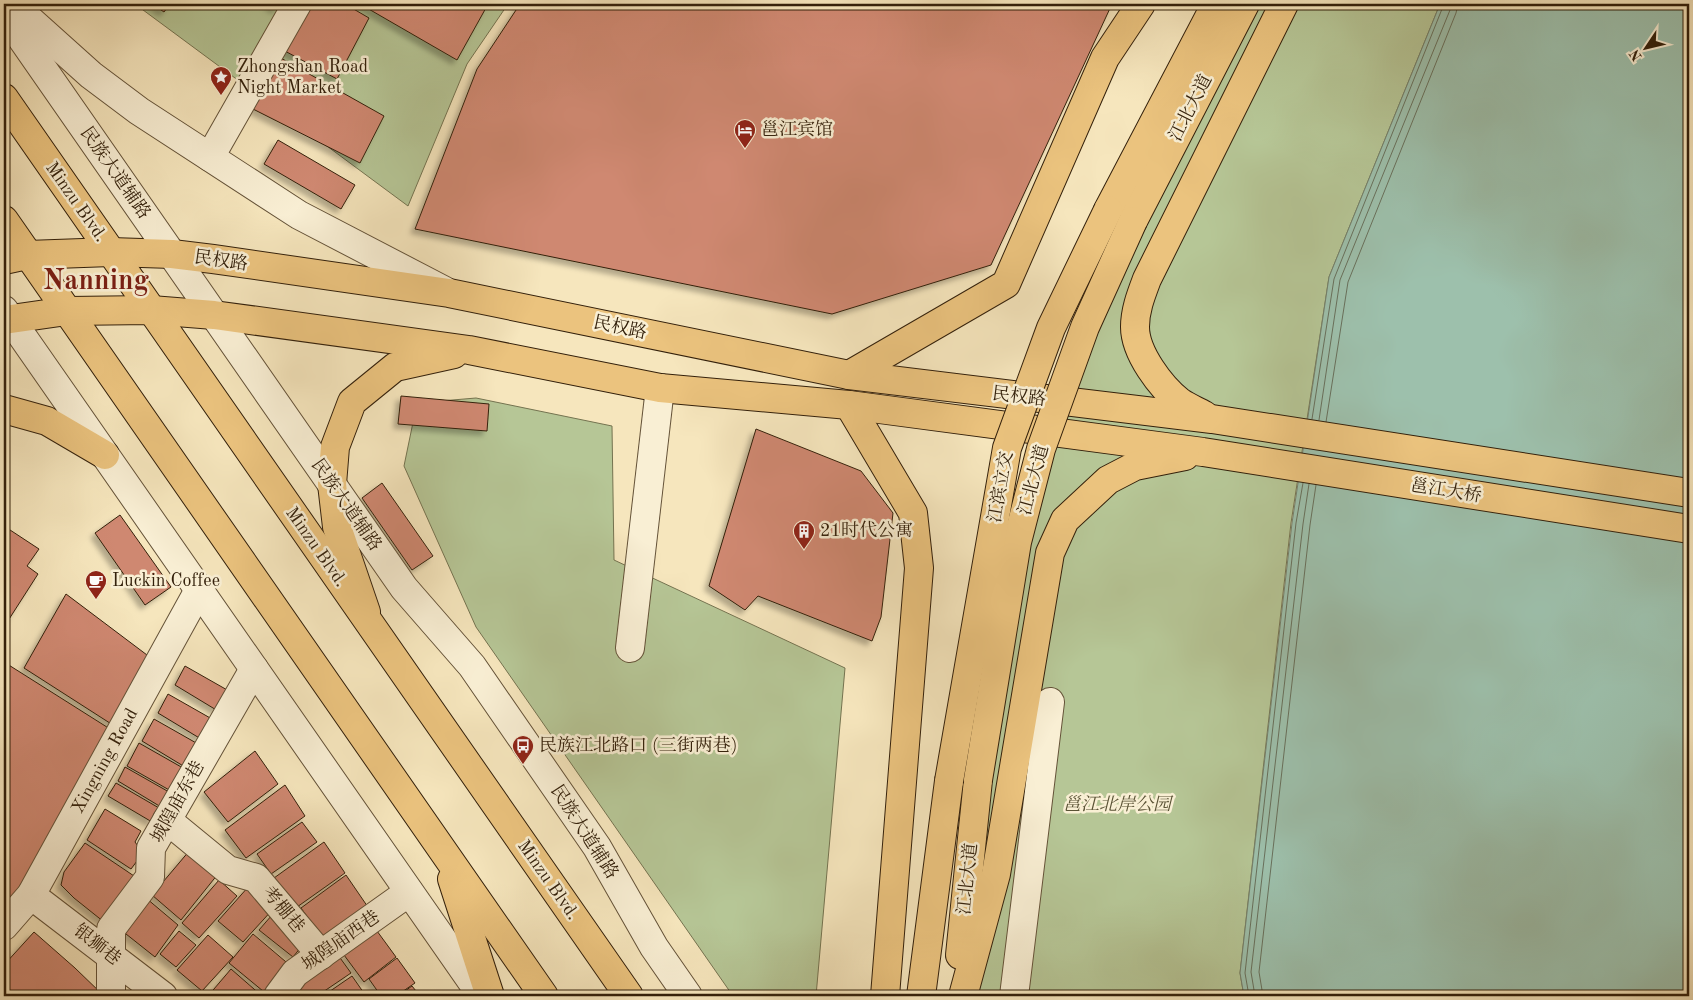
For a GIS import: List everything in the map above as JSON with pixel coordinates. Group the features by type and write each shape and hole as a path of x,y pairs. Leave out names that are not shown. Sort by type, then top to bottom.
{"main road":[{"path":"849,375 1006,284 1105,58 1141,4"},
{"name":"江北大道","path":"1108,210 1216,4"},
{"name":"江北大道","path":"956,996 978,780 1017,542 1041,449 1085,327 1133,221 1245,4"},
{"path":"1212,419 1181,402 1153,372 1140,351 1135,329 1138,303 1147,278 1284,4"},
{"name":"Minzu Blvd.","path":"4,98 629,996"},
{"name":"江滨立交","path":"949,781 1007,448 1051,328 1108,210"},
{"path":"4,220 16,258 67,311 544,996"},
{"name":"民权路","path":"16,258 111,252 172,254 449,293 849,375 1212,419"},
{"name":"民权路","path":"6,316 67,311 151,310 214,315 469,350 660,388 849,405 1203,452"},
{"path":"371,626 337,528 332,484 335,447 352,402 395,367 469,350"},
{"path":"849,405 913,514 919,568 884,996"},
{"path":"4,409 47,421 105,456"},
{"name":"邕江大桥","path":"1212,419 1689,494"},
{"path":"963,996 996,874 1050,553 1065,520 1108,480 1135,466 1203,452"},
{"name":"邕江大桥","path":"1203,452 1689,530"},
{"name":"江北大道","path":"921,996 949,781"},
{"path":"443,851 490,996"}],"street":[{"path":"12,4 91,75 139,111 299,215 449,293"},
{"path":"210,157 297,4"},
{"name":"民族大道辅路","path":"4,13 404,588 478,675 597,847 654,946 688,996"},
{"path":"6,316 482,996"},
{"path":"630,648 660,388"},
{"name":"Xingning Road","path":"4,926 32,895 199,590"},
{"name":"城隍庙东巷","path":"110,996 111,929 150,877 152,848 254,669"},
{"path":"1014,996 1050,702"},
{"name":"考棚巷","path":"167,820 228,870 256,878 321,955"},
{"name":"城隍庙西巷","path":"278,996 295,973 409,892"},
{"name":"银狮巷","path":"32,895 163,996"}],"green space":[{"path":"135,4 508,4 467,64 408,206"},
{"name":"邕江北岸公园","path":"1245,4 1440,4 1329,277 1291,523 1240,973 1244,996 956,996 1041,449"},
{"path":"476,398 612,426 614,560 845,668 816,996 733,996 476,627 404,466 417,403"}],"water":[{"path":"1440,4 1689,4 1689,996 1244,996 1240,973 1292,523 1329,277"}],"building":[{"path":"152,4 170,4 164,12"},
{"path":"268,4 280,4 276,9"},
{"path":"311,4 345,4 369,18 337,79 283,50"},
{"path":"360,4 483,4 487,6 457,60"},
{"name":"邕江宾馆","path":"520,4 1112,4 991,265 832,314 415,229 477,69"},
{"path":"279,57 384,116 360,163 249,107"},
{"path":"278,140 355,185 341,209 264,164"},
{"path":"401,396 489,404 487,431 398,424"},
{"name":"21时代公寓","path":"756,429 861,471 893,513 881,617 872,641 758,596 745,610 709,586"},
{"path":"382,483 433,556 412,570 362,498"},
{"path":"120,515 171,587 145,605 95,533"},
{"path":"4,526 39,549 27,566 38,574 4,627"},
{"path":"66,594 151,658 116,727 24,668"},
{"path":"4,662 110,729 20,888 4,905"},
{"path":"185,666 229,691 218,711 175,685"},
{"path":"168,694 212,719 201,739 158,713"},
{"path":"154,719 198,744 185,767 142,741"},
{"path":"139,743 183,768 171,791 127,766"},
{"path":"255,751 278,784 228,822 204,792"},
{"path":"125,767 169,792 161,807 118,781"},
{"path":"116,783 159,808 152,822 108,796"},
{"path":"285,785 305,816 246,858 225,830"},
{"path":"105,809 141,831 135,842 143,853 131,869 87,840"},
{"path":"302,822 317,842 271,874 257,854"},
{"path":"324,842 345,873 297,907 274,878"},
{"path":"85,843 140,880 104,922 61,885 64,872"},
{"path":"190,850 218,874 181,920 152,895"},
{"path":"346,875 372,913 326,943 301,908"},
{"path":"219,880 237,896 199,938 182,923"},
{"path":"249,886 274,908 243,942 218,921"},
{"path":"146,898 178,925 155,957 121,930"},
{"path":"272,915 305,942 293,957 259,930"},
{"path":"179,931 196,945 176,967 160,954"},
{"path":"377,931 396,957 364,982 344,955"},
{"path":"34,932 104,996 4,996 4,965"},
{"path":"253,934 292,967 269,996 229,963"},
{"path":"208,935 233,957 202,991 177,970"},
{"path":"338,955 351,973 317,996 300,996 293,987"},
{"path":"397,958 415,983 396,996 381,996 369,979"},
{"path":"231,969 262,996 208,996"},
{"path":"352,976 366,996 323,996"},
{"path":"412,986 420,996 398,996"}],"place":[{"name":"Zhongshan Road Night Market","path":"221,96"},
{"name":"邕江宾馆","path":"745,149"},
{"name":"21时代公寓","path":"804,550"},
{"name":"Luckin Coffee","path":"96,600"},
{"name":"民族江北路口 (三街两巷)","path":"523,765"}],"district":[{"name":"Nanning","path":"96,282"}]}
